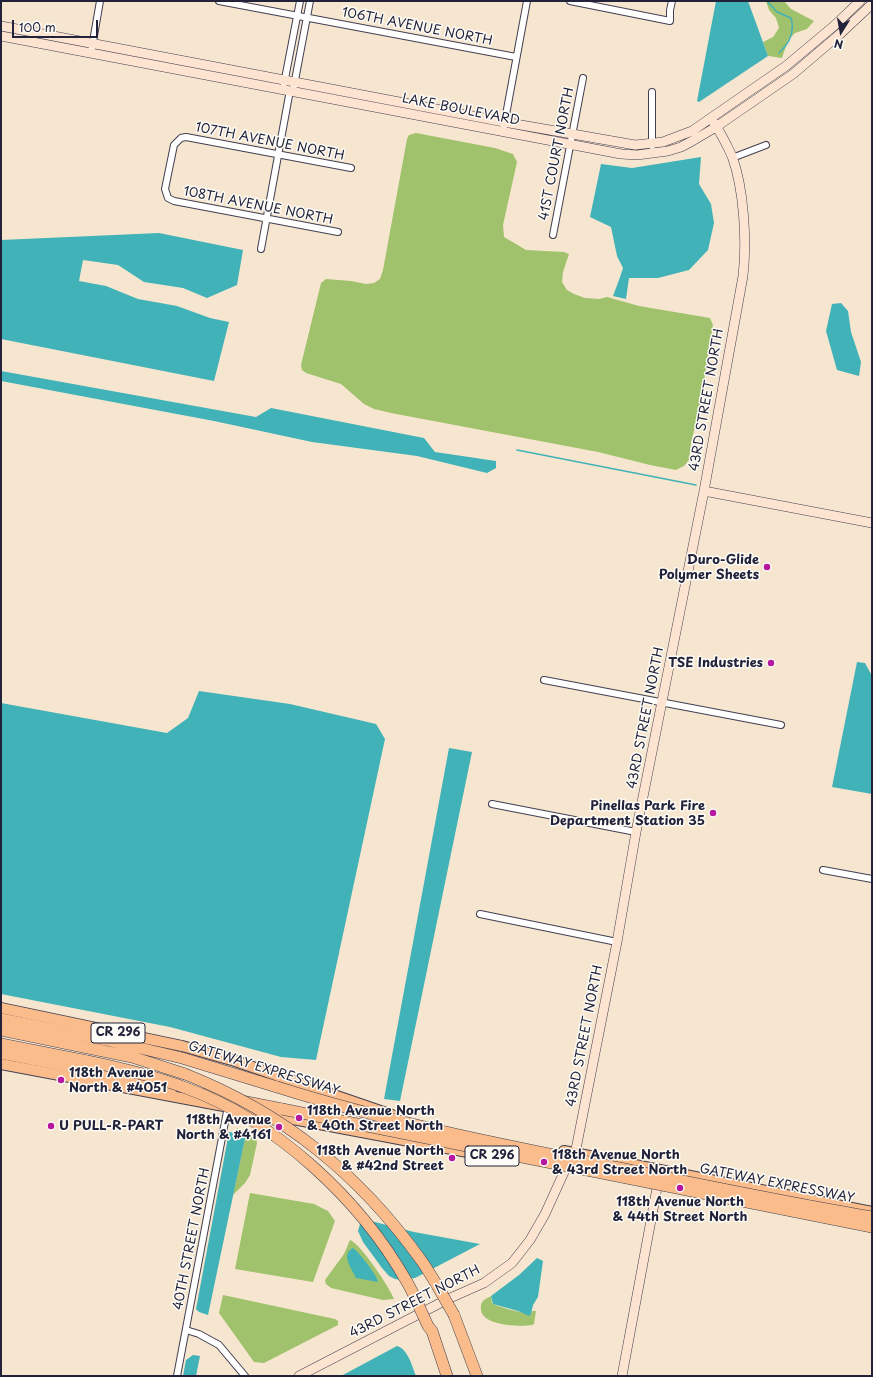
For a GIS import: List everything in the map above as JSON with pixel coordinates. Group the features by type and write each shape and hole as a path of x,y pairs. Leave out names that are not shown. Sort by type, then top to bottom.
{"highway":[{"name":"GATEWAY EXPRESSWAY","path":"1,1019 106,1040 182,1058 363,1113 460,1136 872,1217"},
{"path":"1,1030 132,1057 185,1074 231,1094 262,1110 303,1138 348,1176 372,1199 402,1234 431,1276 454,1315 477,1376"},
{"path":"1,1044 87,1061 148,1076 198,1092 241,1114 290,1148 332,1185 362,1217 377,1236 408,1283 428,1326 432,1331 447,1376"},
{"name":"GATEWAY EXPRESSWAY","path":"1,1053 872,1227"}],"main road":[{"name":"CR 296","path":"1,1008 182,1046 235,1061 403,1118 575,1154 872,1212"},
{"name":"CR 296","path":"1,1064 565,1170 872,1231"}],"street":[{"path":"91,53 100,1"},
{"name":"106TH AVENUE NORTH","path":"219,1 516,57"},
{"path":"261,249 289,86 300,1"},
{"path":"289,86 310,1"},
{"path":"504,126 527,1"},
{"path":"570,1 670,21 672,1"},
{"name":"LAKE BOULEVARD","path":"504,126 570,144 621,154 637,155 652,149 663,142 692,131 711,118 792,61 835,25 860,1"},
{"name":"LAKE BOULEVARD","path":"1,36 91,53 289,86 504,126 572,134 668,151 681,147 716,127 793,74 835,39 872,4"},
{"name":"LAKE BOULEVARD","path":"1,26 92,43 289,86"},
{"name":"41ST COURT NORTH","path":"553,235 583,78"},
{"path":"652,92 652,149"},
{"name":"43RD STREET NORTH","path":"299,1376 448,1299 484,1283 512,1263 530,1240 565,1170 575,1154 617,942 636,832 704,490 745,261 741,197 737,177 732,158 725,142 711,118"},
{"name":"107TH AVENUE NORTH","path":"174,201 168,198 166,194 168,176 174,145 181,138 186,137 351,168"},
{"path":"732,158 766,145"},
{"name":"108TH AVENUE NORTH","path":"174,201 338,232"},
{"path":"704,490 872,523"},
{"path":"544,680 781,725"},
{"path":"492,804 636,832"},
{"path":"823,870 872,879"},
{"path":"480,914 617,942"},
{"name":"40TH STREET NORTH","path":"177,1376 228,1106"},
{"path":"622,1376 657,1188"},
{"path":"186,1330 199,1334 219,1345 246,1376"}],"green space":[{"path":"766,1 784,1 791,9 814,21 807,29 795,33 788,40 782,58 768,56 763,42 773,37 779,28 776,18 769,10"},
{"path":"416,133 495,148 513,154 517,162 503,225 504,237 526,250 564,252 569,254 563,272 562,282 567,290 585,298 599,299 607,297 639,306 710,318 713,325 700,406 691,443 689,460 684,466 676,470 598,452 374,409 364,404 341,384 306,373 302,370 301,365 321,283 326,279 366,284 374,283 380,279 383,270 407,139 409,135"},
{"path":"237,1128 256,1138 257,1143 250,1175 245,1183 233,1195 246,1134 236,1133"},
{"path":"250,1193 314,1204 328,1211 335,1221 313,1282 235,1269"},
{"path":"350,1240 361,1249 367,1257 381,1276 394,1299 383,1300 331,1288 326,1284 325,1280 344,1254"},
{"path":"223,1295 335,1319 338,1321 338,1325 264,1363 254,1362 219,1313"},
{"path":"491,1296 492,1303 512,1310 528,1314 531,1314 532,1311 536,1311 534,1324 526,1326 511,1325 488,1319 483,1315 481,1305 483,1301"}],"water":[{"path":"716,1 748,1 768,56 699,102 697,101"},
{"path":"701,157 699,184 711,204 714,223 708,250 689,270 658,278 629,278 626,299 613,296 623,268 617,256 611,227 590,217 601,164 632,168"},
{"path":"159,233 243,250 237,285 207,298 183,288 144,282 118,265 83,260 79,281 106,286 138,299 177,306 210,318 229,322 214,381 1,339 1,240"},
{"path":"841,303 848,311 851,332 861,362 859,376 837,370 826,331 832,304"},
{"path":"1,371 256,417 271,408 424,438 435,452 496,461 496,468 487,473 417,456 312,442 214,421 1,381"},
{"path":"857,662 865,663 872,676 872,794 832,787"},
{"path":"199,691 290,704 376,724 385,739 316,1060 281,1057 170,1027 1,994 1,703 167,733 188,718"},
{"path":"449,748 472,752 400,1101 384,1099"},
{"path":"229,1132 246,1134 208,1315 199,1312 196,1309"},
{"path":"362,1221 371,1221 414,1232 480,1244 415,1278 401,1280 395,1279 389,1276 382,1268 363,1242 358,1231"},
{"path":"353,1248 367,1264 378,1282 356,1278 347,1258 347,1254"},
{"path":"537,1258 543,1261 538,1297 533,1305 531,1314 529,1316 518,1311 493,1304 491,1296 519,1275"},
{"path":"397,1346 407,1354 416,1376 341,1376"},
{"path":"193,1355 200,1356 196,1376 183,1376 186,1360"}],"waterway":[{"path":"767,1 777,12 791,18 792,33 786,46 779,53"},
{"path":"517,450 696,485"}],"place":[{"name":"Duro-Glide Polymer Sheets","path":"767,567"},
{"name":"TSE Industries","path":"771,663"},
{"name":"Pinellas Park Fire Department Station 35","path":"713,813"},
{"name":"118th Avenue North & #4051","path":"61,1080"},
{"name":"118th Avenue North & 40th Street North","path":"299,1118"},
{"name":"U PULL-R-PART","path":"51,1126"},
{"name":"118th Avenue North & #4161","path":"279,1127"},
{"name":"118th Avenue North & #42nd Street","path":"452,1158"},
{"name":"118th Avenue North & 43rd Street North","path":"544,1162"},
{"name":"118th Avenue North & 44th Street North","path":"680,1188"}]}
